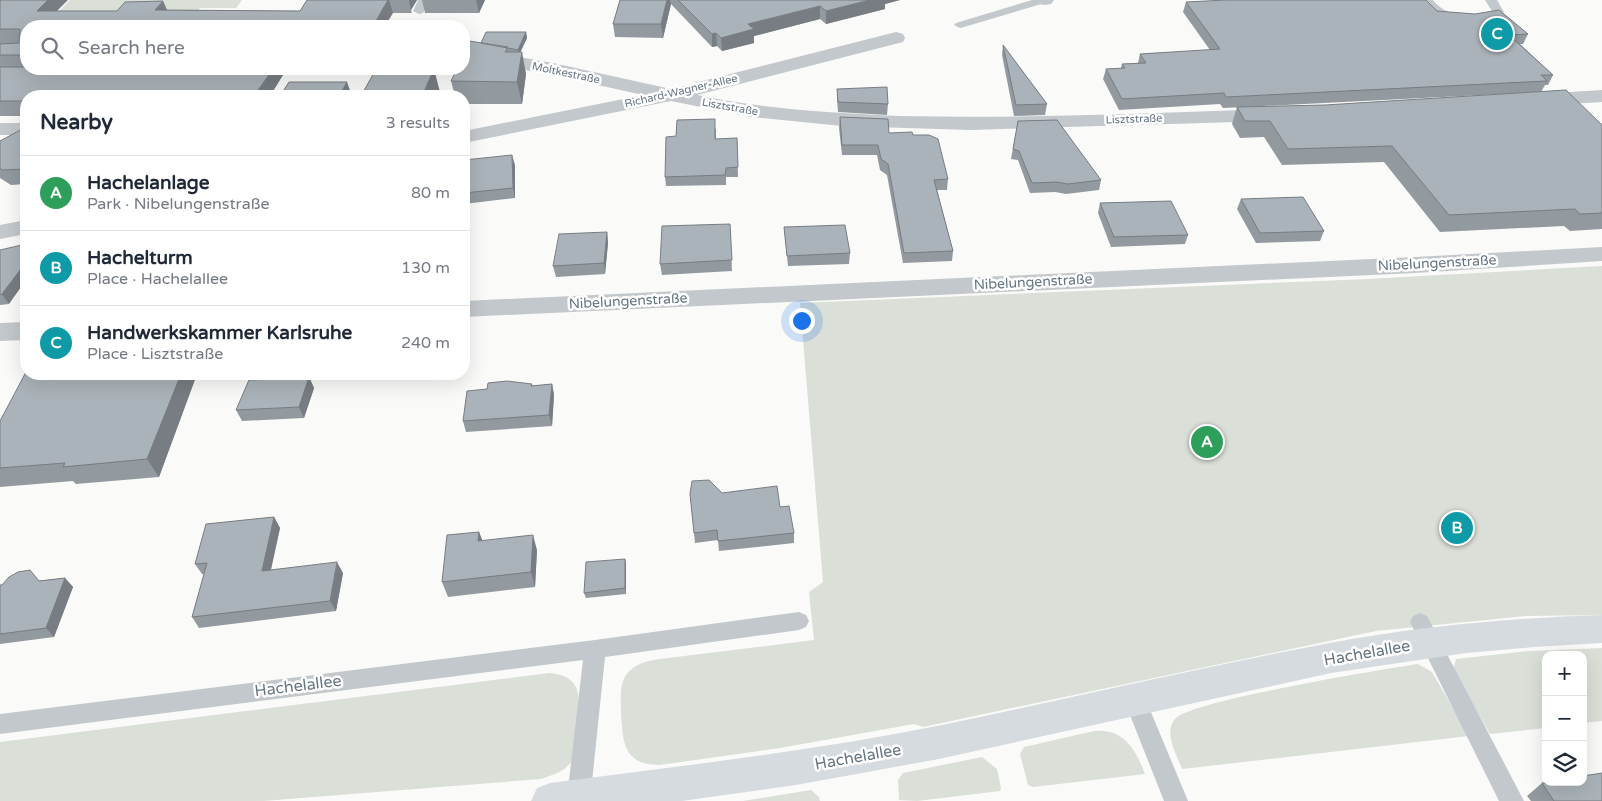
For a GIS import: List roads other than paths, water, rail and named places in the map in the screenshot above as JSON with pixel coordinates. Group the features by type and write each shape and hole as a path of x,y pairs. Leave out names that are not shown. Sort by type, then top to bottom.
{"street":[{"name":"Richard-Wagner-Allee","path":"470,136 668,96 896,38"},
{"name":"Moltkestraße","path":"470,54 553,69 668,96"},
{"name":"Lisztstraße","path":"668,96 751,111 786,115 906,122 1038,123 1290,114"},
{"path":"1514,102 1602,96"},
{"path":"0,129 20,129"},
{"path":"0,232 20,228"},
{"name":"Nibelungenstraße","path":"470,309 1415,265 1602,254"},
{"path":"0,332 20,330"},
{"name":"Hachelallee","path":"564,799 796,768 920,746 1332,658 1425,632 1602,629"}],"lane":[{"path":"960,25 1045,0"},
{"path":"1427,0 1441,14 1468,18 1491,18 1498,12 1496,5 1491,0"},
{"name":"Hachelallee","path":"0,724 280,682 595,649 691,630 799,621"},
{"path":"1425,632 1512,801"},
{"name":"Hachelallee","path":"564,799 595,649"},
{"path":"1135,700 1176,801"}],"place":[{"name":"Handwerkskammer Karlsruhe","path":"1497,34"},
{"name":"Hachelanlage","path":"1207,442"},
{"name":"Hachelturm","path":"1457,528"}]}
